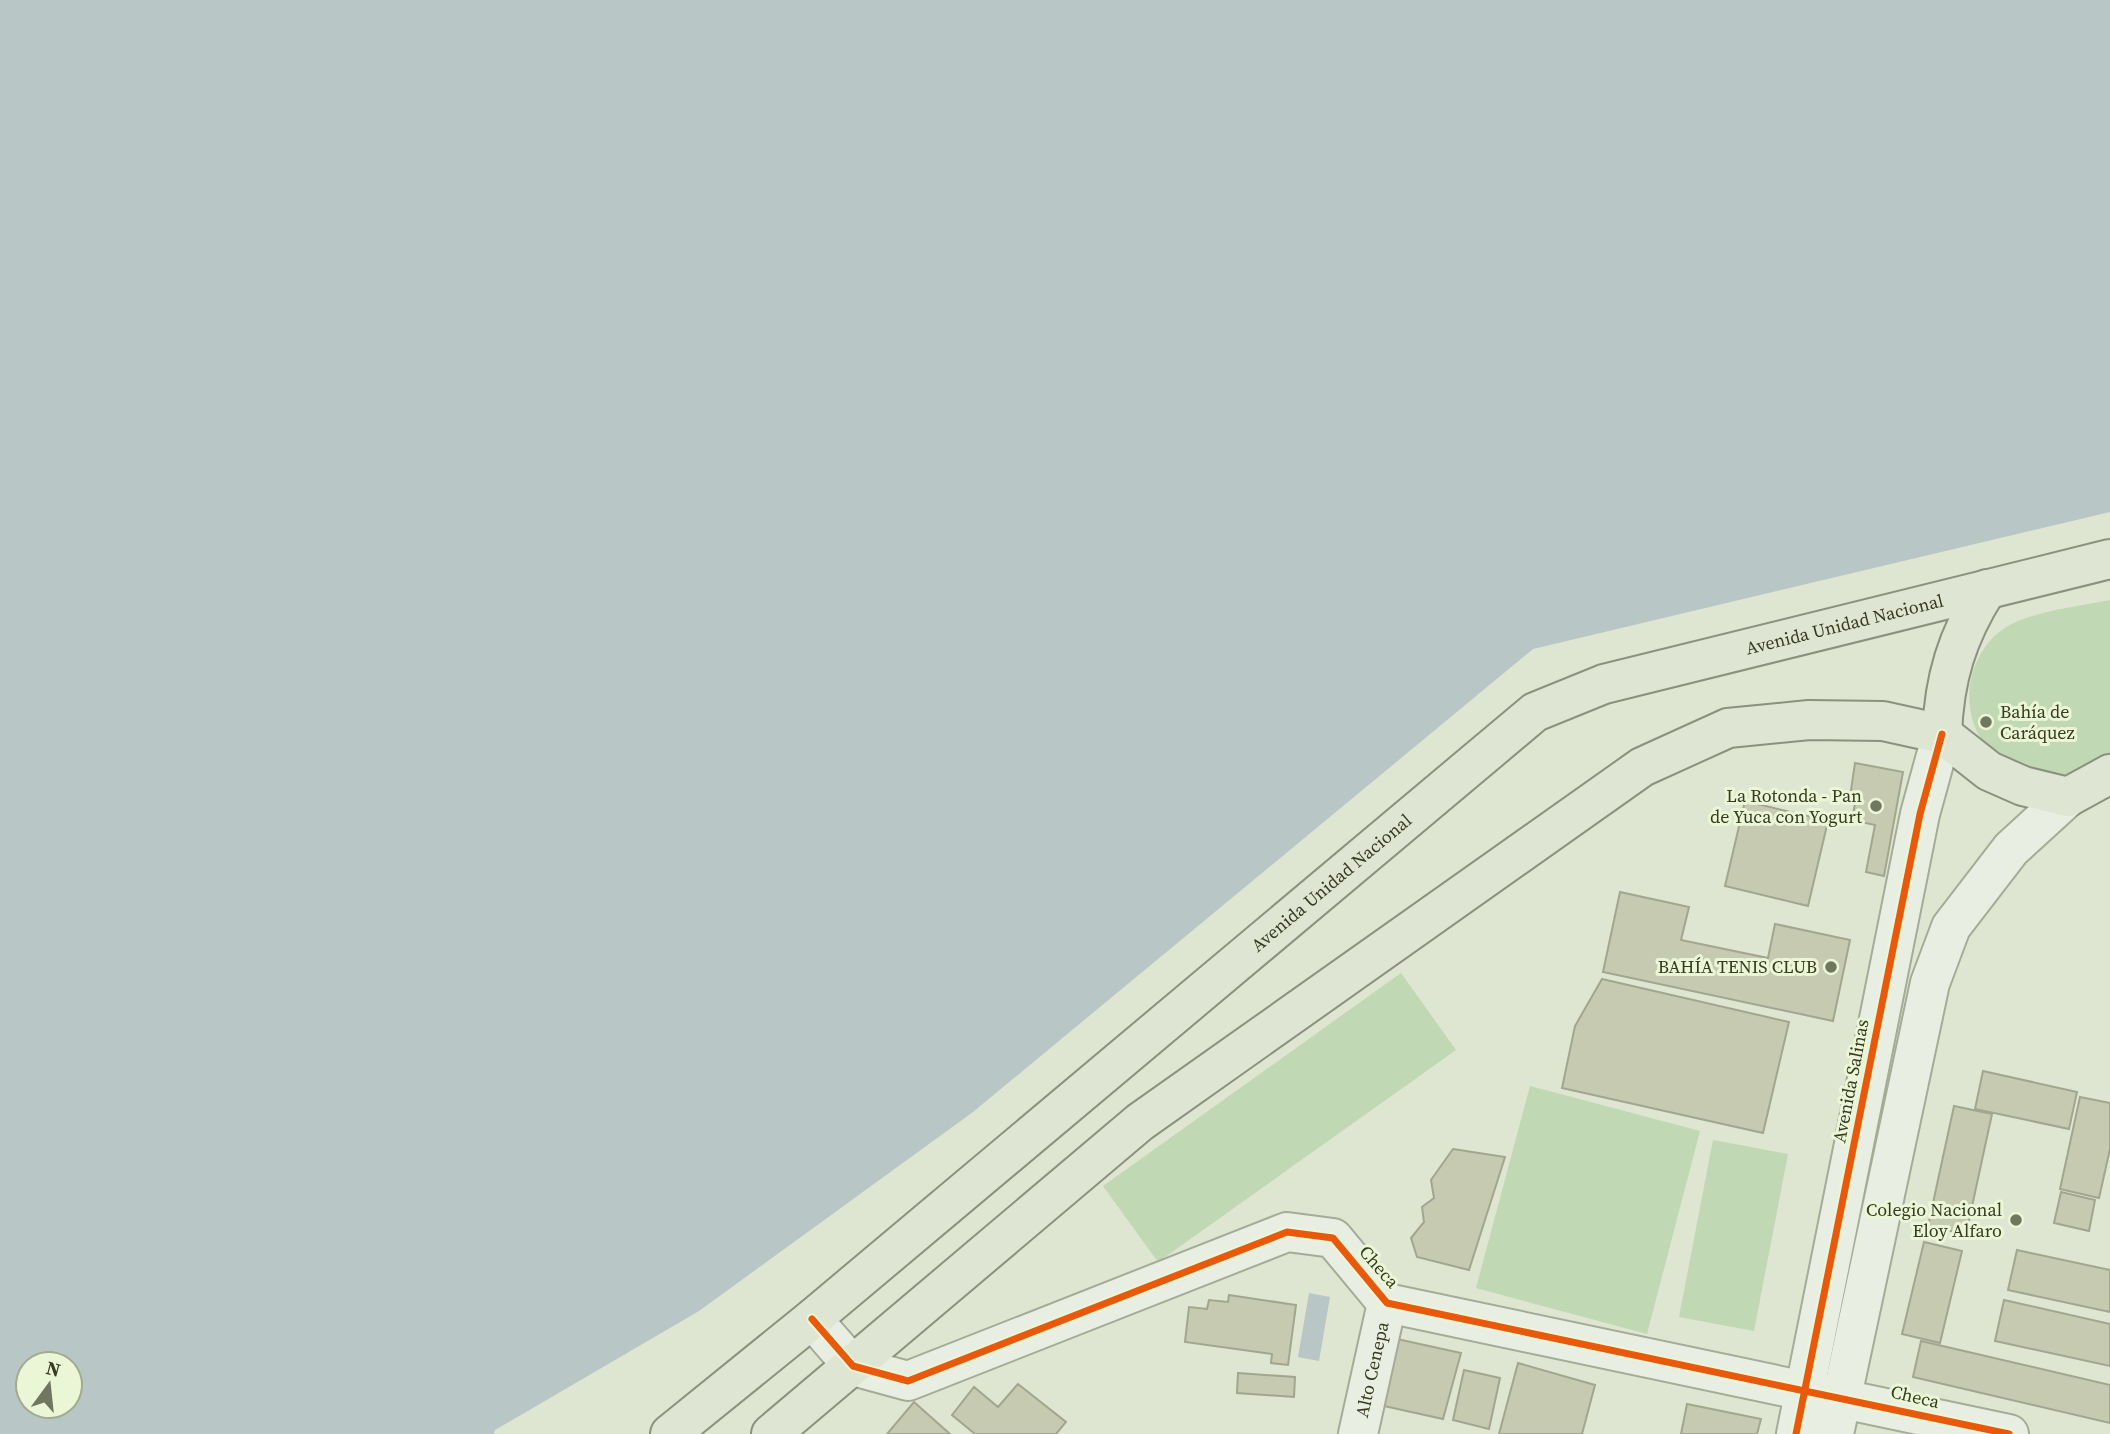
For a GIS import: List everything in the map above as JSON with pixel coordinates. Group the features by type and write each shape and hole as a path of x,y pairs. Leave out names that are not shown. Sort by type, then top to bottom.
{"main road":[{"name":"Avenida Unidad Nacional","path":"670,1434 812,1319 1535,712 1604,684 2110,559"},
{"path":"1942,734 1943,696 1951,658 1966,622 1987,590"},
{"path":"771,1434 1140,1122 1642,767 1728,727 1809,720 1883,721 1942,734 1989,771 2023,786 2068,797 2110,774"}],"street":[{"name":"Avenida Salinas","path":"1834,1434 1824,1393 1920,814 1942,734"},
{"name":"Avenida Salinas","path":"1796,1434 1824,1393 1934,972 1951,927 2011,849 2068,797"},
{"name":"Checa","path":"853,1366 908,1381 1287,1232 1334,1238 1387,1303 2009,1434"},
{"name":"Alto Cenepa","path":"1358,1434 1387,1303"},
{"path":"812,1319 853,1366"}],"green space":[{"path":"2110,600 2110,753 2082,769 2060,775 2038,772 1996,756 1982,741 1973,723 1970,703 1970,683 1985,647 1999,633 2016,622 2050,611"},
{"path":"1401,973 1456,1050 1158,1262 1103,1186"},
{"path":"1530,1086 1700,1131 1647,1334 1476,1288"},
{"path":"1713,1140 1788,1154 1754,1331 1679,1317"}],"shaded area":[{"path":"0,0 2110,0 2110,512 1533,649 973,1112 699,1311 495,1430 494,1434 0,1434"},
{"path":"1309,1293 1330,1297 1319,1361 1298,1357"}],"building":[{"name":"La Rotonda - Pan de Yuca con Yogurt","path":"1855,763 1903,772 1884,876 1866,872 1875,825 1852,820 1857,792 1851,790"},
{"path":"1745,801 1828,821 1808,906 1725,886"},
{"path":"1620,892 1689,907 1681,940 1768,958 1775,924 1850,940 1833,1021 1603,972"},
{"path":"1602,979 1789,1022 1763,1133 1562,1088 1575,1026"},
{"path":"1983,1071 2077,1092 2069,1129 1975,1109"},
{"path":"2080,1097 2110,1103 2110,1149 2099,1198 2060,1189"},
{"path":"1954,1106 1992,1114 1966,1234 1928,1226"},
{"path":"1453,1149 1505,1157 1469,1270 1417,1257 1411,1238 1424,1222 1422,1207 1434,1198 1431,1180"},
{"path":"2061,1192 2095,1200 2089,1231 2054,1223"},
{"path":"1924,1242 1962,1251 1940,1343 1902,1334"},
{"path":"2017,1250 2110,1270 2110,1312 2008,1290"},
{"path":"1229,1295 1296,1305 1288,1365 1271,1363 1272,1354 1185,1342 1189,1307 1207,1309 1209,1300 1228,1302"},
{"path":"2004,1300 2110,1324 2110,1366 1995,1341"},
{"path":"1397,1339 1461,1353 1443,1419 1384,1406"},
{"path":"1921,1341 2110,1385 2110,1423 1913,1377"},
{"path":"1518,1363 1595,1385 1582,1434 1499,1434"},
{"path":"1464,1370 1500,1378 1489,1429 1453,1420"},
{"path":"1238,1373 1295,1377 1294,1397 1237,1393"},
{"path":"1018,1384 1066,1422 1056,1434 975,1434 952,1415 974,1387 998,1407"},
{"path":"914,1402 950,1434 887,1434"},
{"path":"1687,1404 1761,1419 1757,1434 1681,1434"}],"cycle path":[{"path":"1796,1434 1920,814 1942,734"},
{"path":"812,1319 853,1366 908,1381 1287,1232 1333,1238 1387,1303 2009,1434"}],"place":[{"name":"Bahía de Caráquez","path":"1986,722"},
{"name":"La Rotonda - Pan de Yuca con Yogurt","path":"1876,806"},
{"name":"BAHÍA TENIS CLUB","path":"1831,967"},
{"name":"Colegio Nacional Eloy Alfaro","path":"2016,1220"}]}
